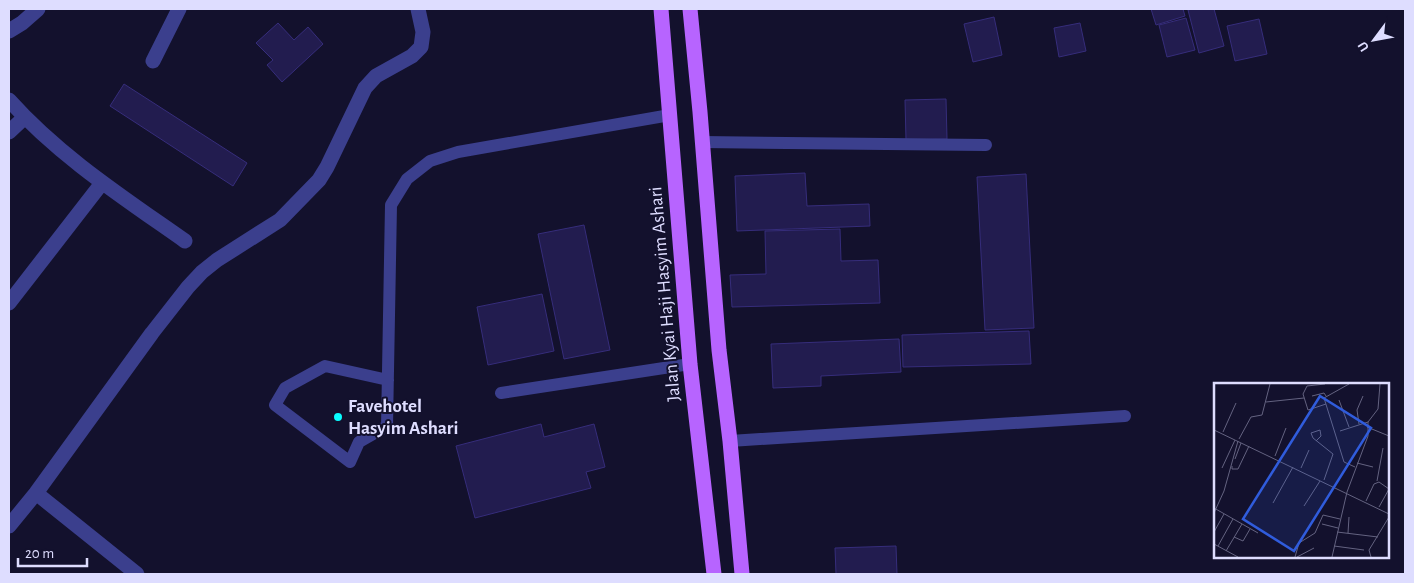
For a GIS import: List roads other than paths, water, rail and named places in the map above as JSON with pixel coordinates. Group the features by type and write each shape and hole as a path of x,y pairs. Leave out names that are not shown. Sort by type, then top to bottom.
{"main road":[{"name":"Jalan Kyai Haji Hasyim Ashari","path":"661,9 690,364 714,574"},
{"path":"690,9 719,350 730,441 742,574"}],"street":[{"path":"9,29 27,19 38,9"},
{"path":"153,61 179,9"},
{"path":"9,526 36,493 152,333 188,287 217,260 280,220 319,180 365,88 376,76 412,56 421,47 423,32 418,9"},
{"path":"9,100 25,117 102,183 185,241"},
{"path":"9,132 25,117"},
{"path":"9,303 102,183"},
{"path":"36,493 137,574"}],"lane":[{"path":"388,380 325,366 285,388 275,406 350,462 359,442 387,426 388,380 391,205 408,180 430,161 458,152 670,115"},
{"path":"702,142 986,145"},
{"path":"501,393 690,364"},
{"path":"730,441 1125,416"}],"place":[{"name":"Favehotel Hasyim Ashari","path":"338,417"}]}
